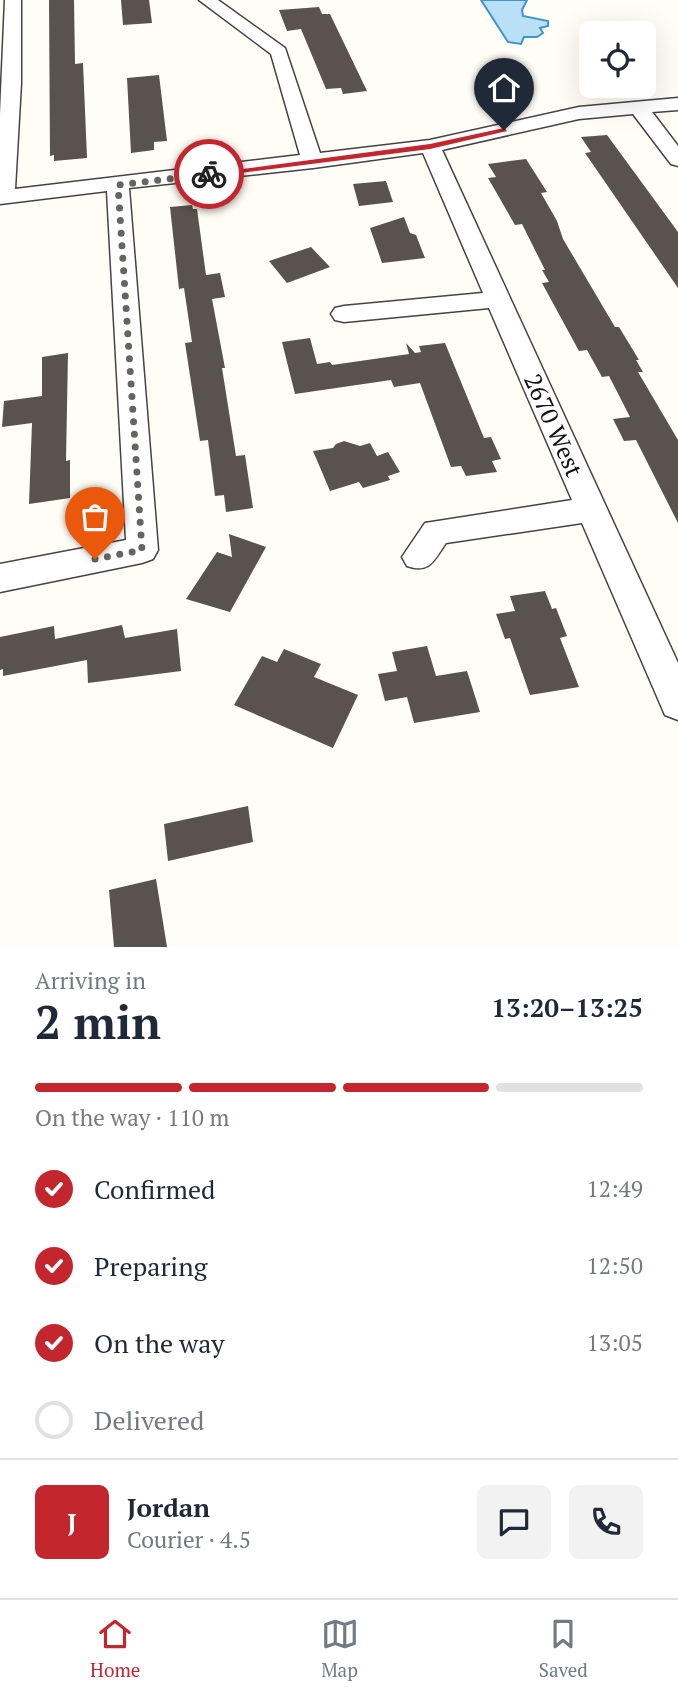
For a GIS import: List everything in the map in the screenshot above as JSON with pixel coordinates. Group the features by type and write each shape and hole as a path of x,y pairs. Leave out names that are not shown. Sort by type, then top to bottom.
{"street":[{"path":"13,0 6,83 2,197 430,146 579,113 678,104"},
{"path":"207,0 279,52 313,162"},
{"path":"639,108 678,160"},
{"name":"2670 West","path":"430,146 678,703"},
{"path":"0,578 142,550 118,185"},
{"path":"344,314 498,299"},
{"path":"418,556 436,532 592,509"}],"water":[{"path":"481,0 527,0 522,10 523,16 548,21 548,26 540,28 543,33 537,37 524,37 521,44 508,42"}],"building":[{"path":"49,0 74,0 75,64 83,63 87,158 54,161 54,155 50,156"},
{"path":"121,0 149,0 152,23 123,25"},
{"path":"319,7 322,14 330,14 367,91 343,94 341,88 326,89 301,29 287,31 279,10"},
{"path":"159,75 167,141 154,142 154,150 131,153 127,78"},
{"path":"607,135 678,232 678,288 585,153 591,152 581,137"},
{"path":"526,159 547,192 541,193 557,221 563,239 615,327 619,327 639,360 636,360 643,372 638,372 678,440 678,523 636,440 624,441 613,419 630,417 609,376 602,377 587,350 579,351 542,283 549,282 522,224 515,225 488,178 496,177 488,164"},
{"path":"386,181 393,202 359,206 353,184"},
{"path":"192,205 193,209 197,209 206,275 220,273 225,297 212,299 225,368 222,368 236,456 245,455 253,508 226,512 224,495 215,496 208,440 200,441 185,343 192,342 184,288 179,289 170,207"},
{"path":"404,217 410,233 416,235 425,258 382,263 370,228"},
{"path":"311,247 330,267 287,283 269,261"},
{"path":"310,338 317,364 330,362 332,365 409,354 406,343 415,353 421,352 419,346 445,343 484,438 491,437 501,459 492,461 497,472 466,476 461,466 451,467 420,383 394,387 391,380 295,394 282,342"},
{"path":"68,353 66,461 70,460 70,498 29,504 32,423 2,427 4,401 42,396 42,357"},
{"path":"344,441 360,446 370,443 377,456 388,452 400,472 388,476 390,480 363,488 359,482 330,491 313,451 333,448"},
{"path":"229,534 266,547 230,612 186,599 217,552 232,557"},
{"path":"545,591 552,609 556,608 567,636 560,638 579,687 530,695 510,638 505,639 496,614 515,611 510,596"},
{"path":"122,625 125,638 177,629 181,671 88,683 87,660 3,676 3,669 0,670 0,637 54,626 55,639"},
{"path":"427,646 436,676 467,671 480,712 414,723 407,697 385,701 378,674 397,671 392,652"},
{"path":"284,649 321,664 314,677 358,695 333,748 234,705 262,656 277,662"},
{"path":"248,806 253,842 168,861 164,824"},
{"path":"156,879 167,947 114,947 109,890"}],"way so far":[{"path":"95,559 142,550 118,185 209,174"}],"route":[{"path":"209,174 430,146 504,130"}]}
